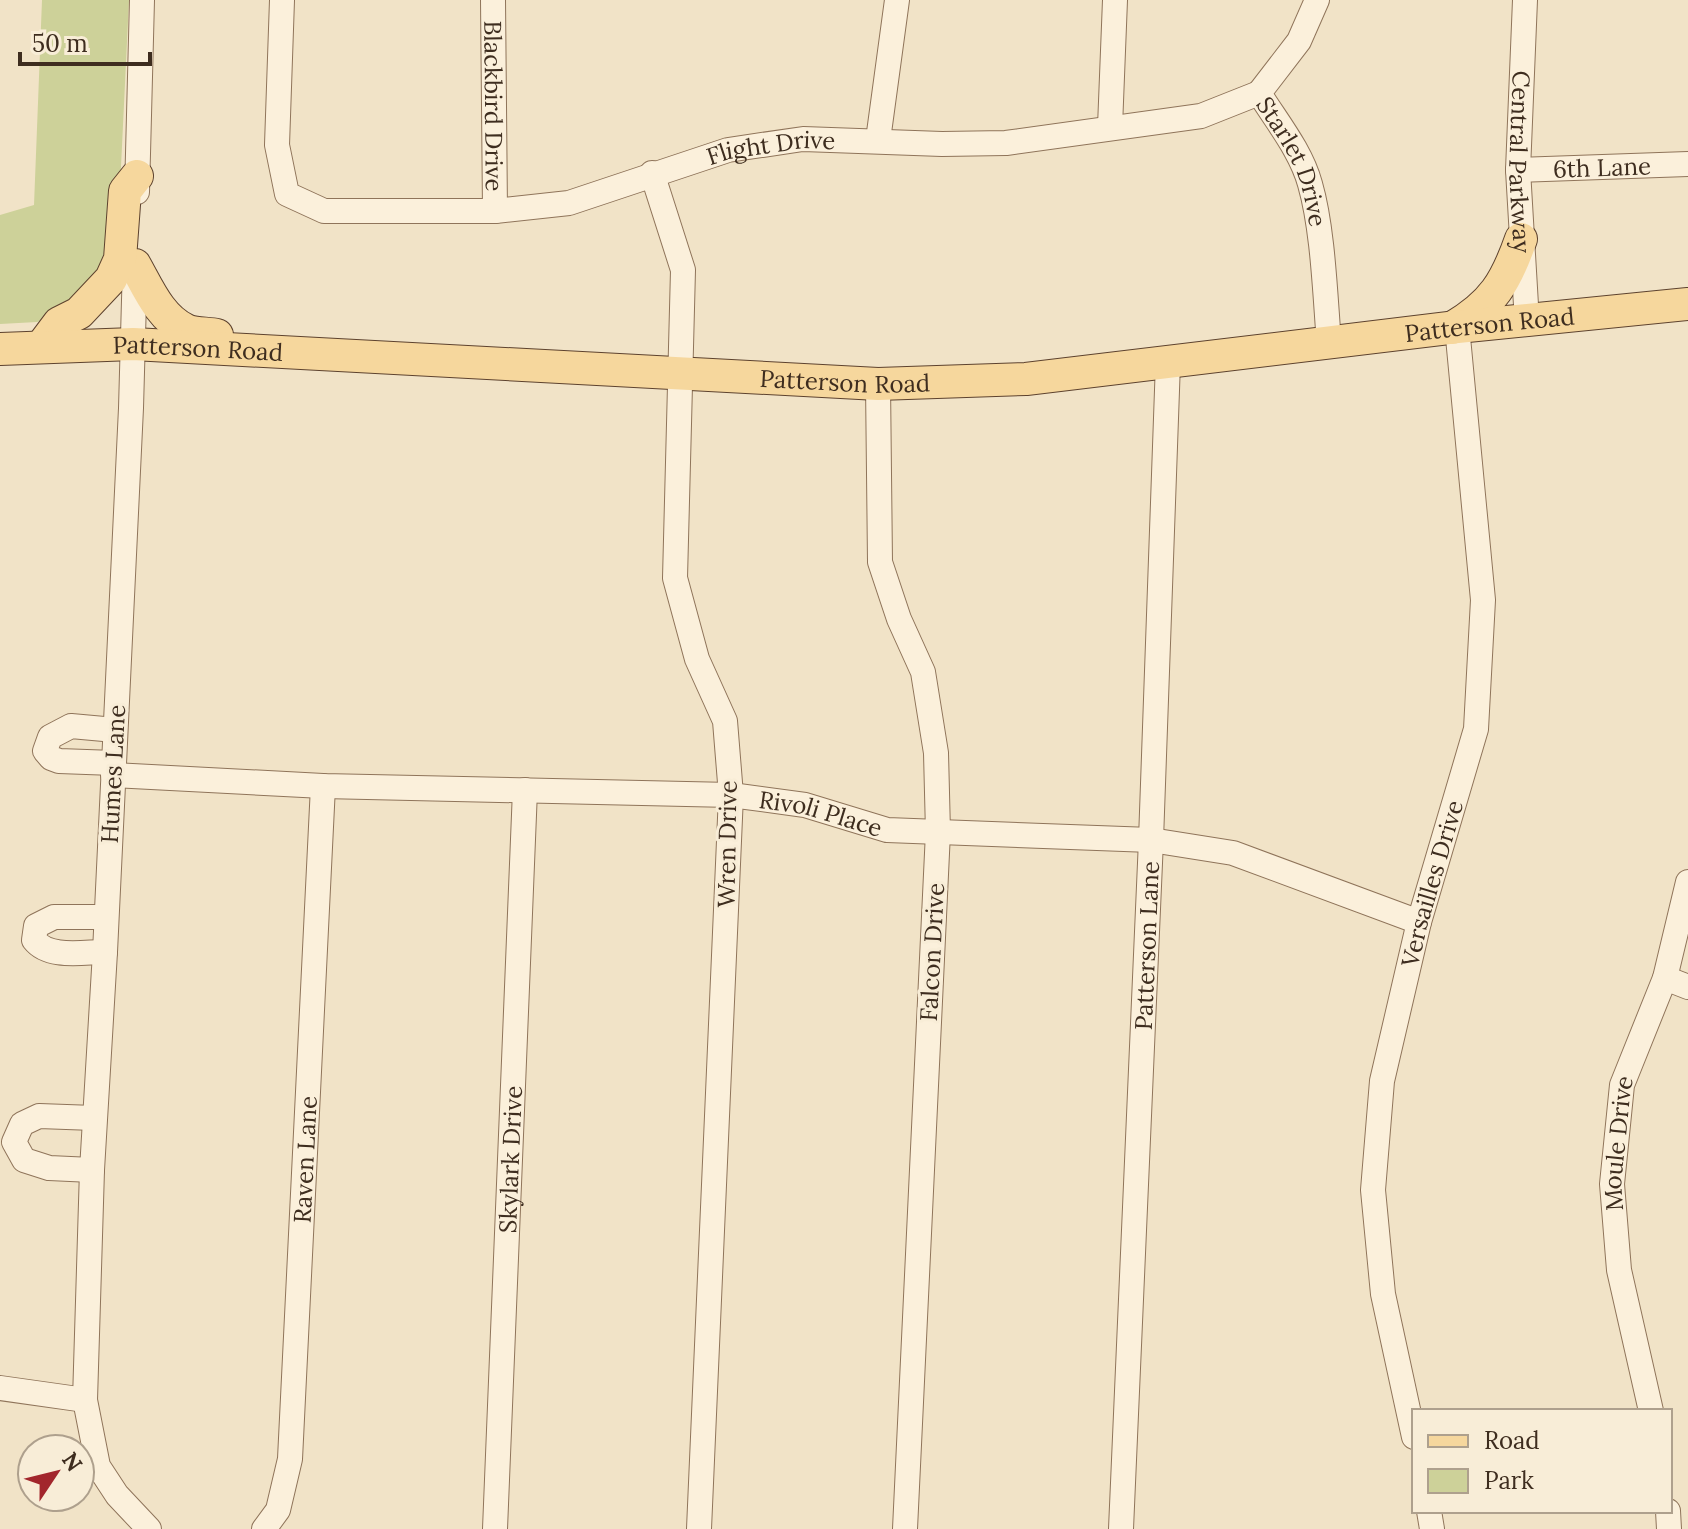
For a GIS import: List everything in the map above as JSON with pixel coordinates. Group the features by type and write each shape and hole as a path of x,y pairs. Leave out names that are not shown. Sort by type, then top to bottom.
{"main road":[{"path":"41,347 59,323 79,313 111,279 120,259 125,191 137,176"},
{"path":"1455,328 1475,314 1499,290 1521,239"},
{"path":"135,265 158,306 187,331 293,339 300,352"},
{"name":"Patterson Road","path":"0,349 133,344 878,384 1026,379 1688,304"}],"street":[{"name":"Humes Lane","path":"142,0 133,344 105,952 94,1118 85,1400 98,1466 117,1495 149,1529"},
{"name":"Flight Drive","path":"282,0 277,145 287,194 324,211 495,211 569,203 652,173 743,147 803,139 1006,143 1201,116 1259,93"},
{"name":"Blackbird Drive","path":"493,0 495,211"},
{"path":"878,140 897,0"},
{"path":"1110,127 1115,0"},
{"name":"Starlet Drive","path":"1317,0 1299,41 1259,93 1300,157 1310,183 1316,212 1329,343"},
{"name":"Central Parkway","path":"1525,0 1518,170 1527,322"},
{"name":"6th Lane","path":"1518,170 1688,164"},
{"name":"Wren Drive","path":"652,173 683,270 675,578 697,659 725,721 731,795 699,1529"},
{"name":"Versailles Drive","path":"1412,1428 1383,1294 1373,1190 1382,1081 1419,922 1476,729 1483,600 1455,328"},
{"name":"Patterson Lane","path":"1121,1529 1168,362"},
{"name":"Falcon Drive","path":"878,384 880,562 899,619 923,672 936,753 938,832 905,1529"},
{"name":"Rivoli Place","path":"115,730 71,726 50,737 45,751 59,761 113,769 323,786 731,795 805,805 887,830 1151,840 1233,853 1419,922"},
{"name":"Raven Lane","path":"264,1529 278,1510 290,1459 323,786"},
{"name":"Skylark Drive","path":"495,1529 525,790"},
{"name":"Moule Drive","path":"1651,1409 1619,1270 1612,1184 1622,1085 1677,983 1688,882"},
{"path":"105,952 50,951 39,947 34,940 36,926 54,917 106,917"},
{"path":"92,1170 49,1168 24,1160 14,1142 22,1124 39,1116 94,1118"},
{"path":"0,1388 85,1400"}],"green space":[{"path":"42,0 129,0 117,250 65,313 37,322 0,324 0,215 34,205"}]}
